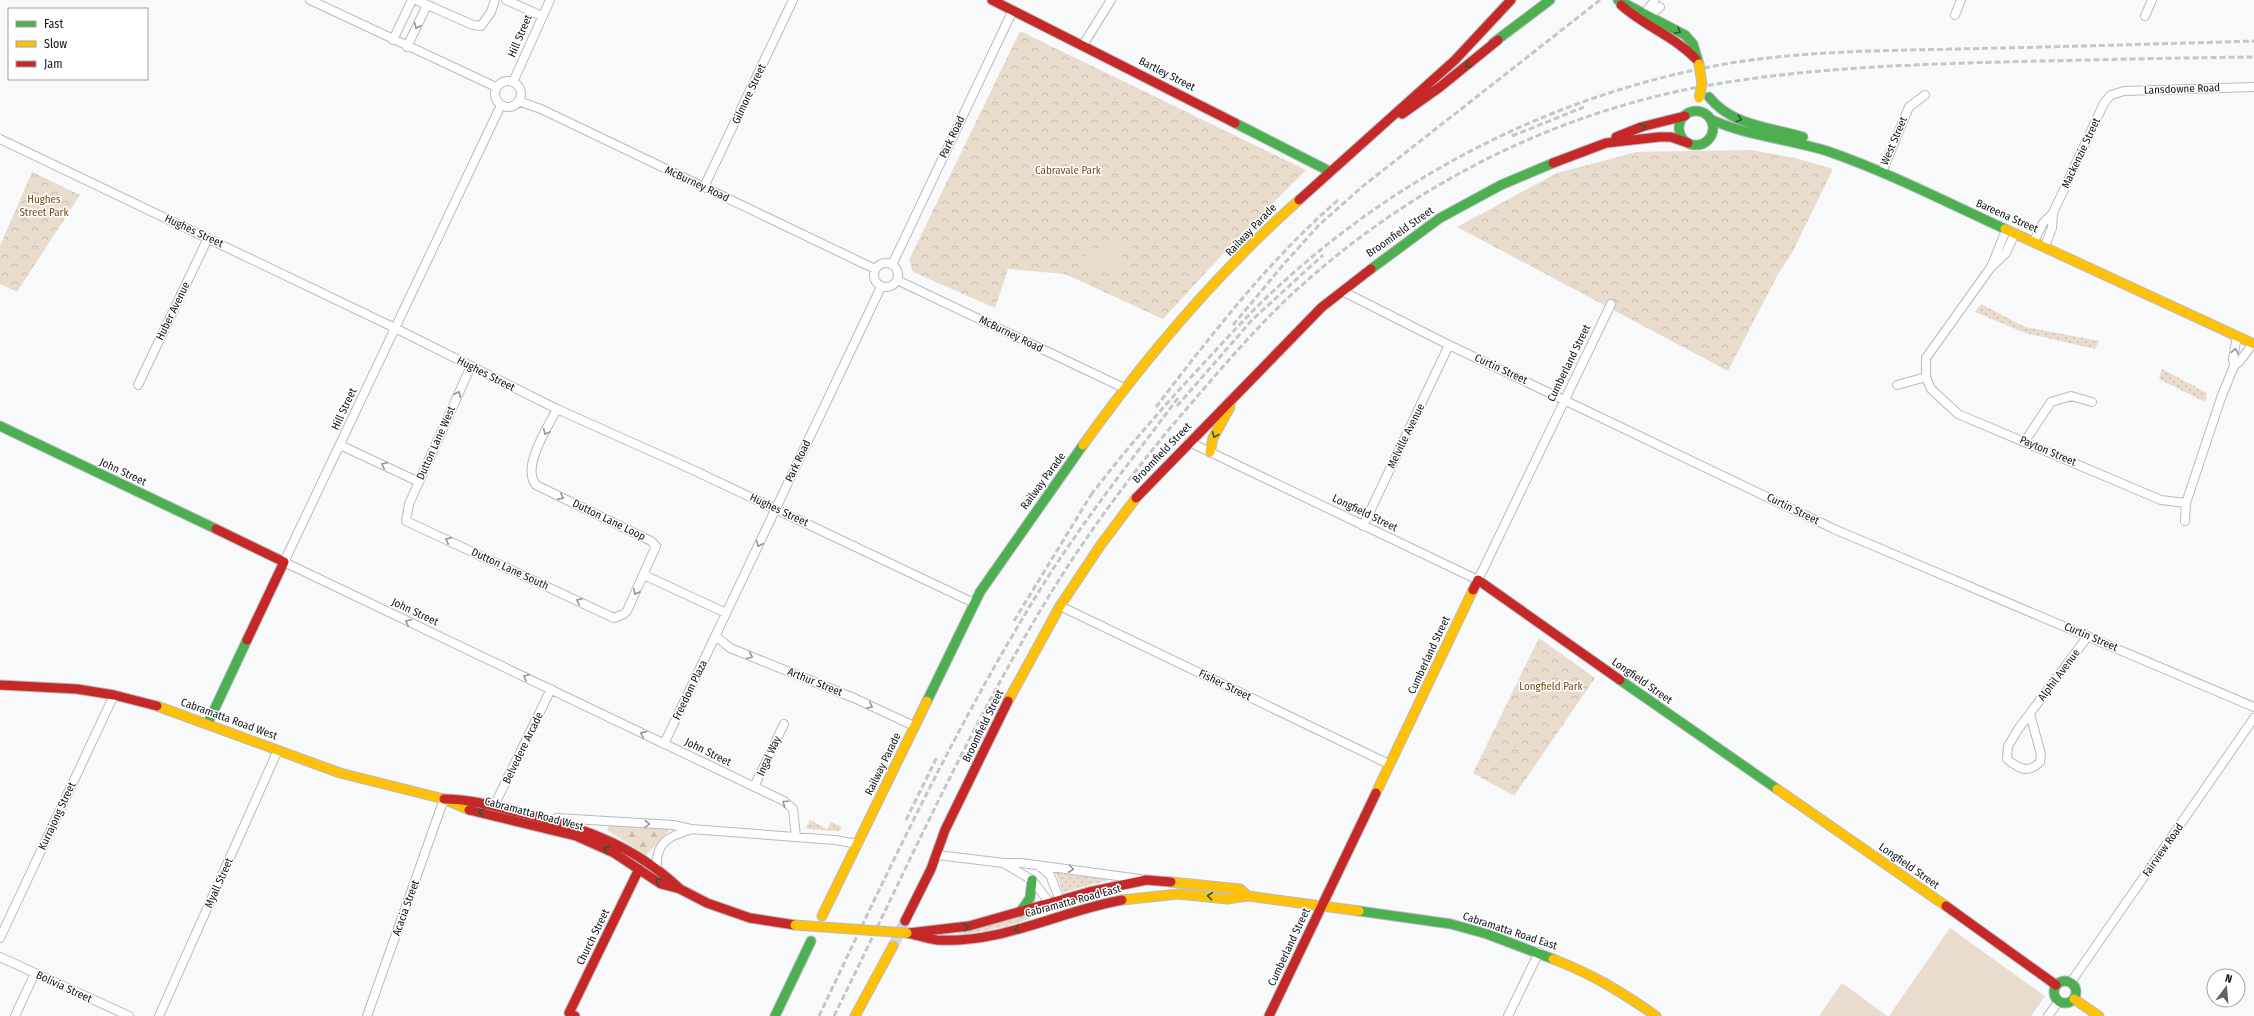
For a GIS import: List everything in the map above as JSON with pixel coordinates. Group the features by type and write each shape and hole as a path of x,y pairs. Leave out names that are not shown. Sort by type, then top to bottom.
{"main road":[{"name":"Bartley Street","path":"992,0 1083,45 1329,172"},
{"name":"Railway Parade","path":"822,916 974,603 1007,551 1124,388 1215,284 1273,223 1455,60 1511,0"},
{"path":"1455,60 1498,40 1550,0"},
{"path":"1617,0 1634,17 1689,50 1699,64"},
{"path":"1594,146 1620,140 1659,137 1671,137 1699,145 1706,142 1711,136 1713,129 1704,97 1703,82 1699,64 1691,41 1663,22 1617,0"},
{"path":"1645,14 1647,19 1663,34"},
{"name":"Railway Parade","path":"1378,128 1423,100 1498,40"},
{"path":"1688,143 1683,138 1680,128 1687,115 1704,97"},
{"path":"1704,97 1718,109 1731,117 1793,133 1842,156"},
{"path":"1594,146 1640,127 1698,112 1709,118"},
{"name":"Bareena Street","path":"1709,118 1743,132 1791,140 1842,156 1882,172 2253,343"},
{"name":"Bareena Street","path":"1706,142 1723,134 1743,132"},
{"name":"Broomfield Street","path":"905,921 937,855 945,830 1008,701 1060,606 1132,502 1322,307 1361,274 1440,218 1500,185 1594,146"},
{"path":"1210,452 1216,431 1237,394"},
{"name":"John Street","path":"0,426 284,562"},
{"name":"Hill Street","path":"208,723 284,562"},
{"name":"Cumberland Street","path":"1269,1016 1478,580"},
{"name":"Longfield Street","path":"1478,580 1966,920 2056,985"},
{"name":"Cabramatta Road West","path":"0,685 54,687 114,695 160,707 208,723 340,773 444,799 462,808 546,827 581,838 614,853 661,884 680,889 729,912 750,918 795,925"},
{"name":"Cabramatta Road West","path":"444,799 460,798 538,816 592,831 616,843 658,869 680,889"},
{"name":"Church Street","path":"571,1015 639,869"},
{"path":"1020,912 1030,898 1032,880"},
{"name":"Cabramatta Road East","path":"795,925 907,933 968,926 1104,888 1146,880 1240,889 1248,896"},
{"name":"Cabramatta Road East","path":"907,933 926,940 958,940 984,937 1141,897 1192,894 1239,900 1248,896 1451,924 1488,934 1539,952 1585,971 1609,984 1656,1016"},
{"path":"1060,900 1065,916"},
{"path":"1050,903 1055,918"},
{"path":"775,1016 811,941"},
{"path":"859,1015 893,946"},
{"path":"2064,980 2072,982 2077,992 2074,999 2068,1003 2059,1001 2054,993 2056,985 2064,980"},
{"path":"2074,999 2099,1016"}],"street":[{"path":"310,0 407,47 496,87"},
{"path":"394,40 412,0"},
{"path":"416,0 473,25 481,26 491,12 495,0"},
{"path":"506,0 542,16"},
{"name":"Hill Street","path":"513,82 550,0"},
{"name":"Gilmore Street","path":"704,188 794,0"},
{"path":"1083,45 1111,0"},
{"path":"1955,15 1961,0"},
{"path":"2145,16 2152,0"},
{"path":"1624,8 1645,14 1659,2"},
{"path":"1659,2 1659,16 1663,22"},
{"path":"407,47 427,5"},
{"name":"Park Road","path":"892,265 1013,10"},
{"path":"502,82 513,82 519,88 518,101 512,106 501,105 496,99 496,87 502,82"},
{"name":"Lansdowne Road","path":"2111,95 2124,92 2254,87"},
{"name":"West Street","path":"1882,172 1909,107 1925,95"},
{"name":"Mackenzie Street","path":"2034,241 2043,223 2053,213 2104,103 2111,95"},
{"name":"McBurney Road","path":"518,101 875,269"},
{"name":"Hill Street","path":"284,562 501,105"},
{"name":"Hughes Street","path":"0,139 396,328 557,409 776,508 974,603"},
{"name":"Mackenzie Street","path":"2045,246 2052,228 2053,213"},
{"path":"1992,267 2006,230"},
{"path":"1897,385 1926,377 1926,358 1992,267 2006,253 2015,233"},
{"name":"Huber Avenue","path":"138,385 208,238"},
{"path":"881,264 892,265 897,270 897,280 889,287 881,287 874,279 875,269 881,264"},
{"name":"McBurney Road","path":"897,280 1124,388"},
{"name":"Park Road","path":"717,637 726,613 881,287"},
{"name":"Curtin Street","path":"1342,291 1449,345 1834,529 2254,707"},
{"name":"Cumberland Street","path":"1478,580 1611,304"},
{"path":"2185,521 2186,503 2220,398 2234,366 2233,359 2237,336"},
{"path":"2234,366 2240,362 2253,343"},
{"name":"Melville Avenue","path":"1363,526 1449,345"},
{"name":"Dutton Lane West","path":"406,521 409,504 471,366"},
{"name":"Payton Street","path":"1926,377 1931,389 1958,414 2025,441 2161,500 2186,503"},
{"path":"2025,441 2051,402 2071,396 2092,402"},
{"name":"Dutton Lane Loop","path":"557,409 534,454 531,474 536,485 654,542 655,551 627,611 614,618"},
{"name":"Longfield Street","path":"1189,442 1478,580"},
{"path":"340,445 419,482"},
{"name":"Dutton Lane South","path":"406,521 614,618"},
{"name":"John Street","path":"284,562 784,801 793,809 796,837"},
{"path":"644,574 726,613"},
{"name":"Fisher Street","path":"1060,606 1389,764"},
{"name":"Alphil Avenue","path":"2030,714 2041,754 2040,762 2034,768 2027,770 2018,768 2007,759 2008,746 2030,714 2088,636"},
{"name":"Arthur Street","path":"717,637 730,648 854,698 914,726"},
{"name":"Freedom Plaza","path":"664,744 717,637"},
{"name":"Belvedere Arcade","path":"494,806 551,689"},
{"name":"Kurrajong Street","path":"0,938 114,695"},
{"name":"Fairview Road","path":"2072,982 2254,718"},
{"name":"Ingal Way","path":"754,787 784,724"},
{"name":"Myall Street","path":"159,1016 278,750"},
{"name":"Acacia Street","path":"367,1016 444,799"},
{"name":"Cabramatta Road West","path":"538,816 673,825 691,829 796,837 858,844"},
{"name":"Cabramatta Road West","path":"658,869 657,854 664,842 674,835 691,829"},
{"name":"Cabramatta Road East","path":"937,855 1004,863 1036,865 1146,880"},
{"name":"Cabramatta Road East","path":"1004,863 1032,880 1050,903"},
{"name":"Cabramatta Road East","path":"1036,865 1050,875 1060,900"},
{"path":"1508,1016 1539,952"},
{"name":"Bolivia Street","path":"0,957 129,1016"},
{"path":"15,1016 35,973"},
{"path":"2048,1016 2059,1001"}],"green space":[{"name":"Cabravale Park","path":"1020,31 1306,170 1232,244 1163,319 1065,274 1008,269 995,308 913,272 909,260"},
{"path":"1751,150 1795,158 1833,169 1793,251 1777,276 1728,371 1457,227 1557,173 1637,152"},
{"name":"Hughes Street Park","path":"32,172 80,195 17,292 0,284 0,246"},
{"path":"1116,243 1126,264 1091,278 1082,257"},
{"path":"1981,304 2025,327 2099,341 2095,349 2025,333 1975,312"},
{"path":"2162,369 2207,393 2205,402 2159,379"},
{"name":"Longfield Park","path":"1539,638 1595,678 1514,796 1473,773"},
{"path":"810,820 827,829 831,822 842,827 839,831 808,829 806,828"},
{"path":"609,824 668,827 669,831 646,855 607,830"},
{"path":"1055,871 1118,878 1063,892"},
{"path":"1040,911 1027,920 989,930 959,935 959,932"},
{"path":"1950,928 2045,996 2031,1016 1889,1016"},
{"path":"1842,983 1887,1016 1819,1016"}],"tunnel":[{"path":"893,946 905,921"}],"railway":[{"path":"1233,325 1283,265 1319,225 1363,186 1600,0"},
{"path":"1091,495 1145,428 1231,333 1281,284 1326,245 1374,209 1424,177 1476,148 1529,123 1584,101 1641,83 1699,69 1731,63 1795,55 1892,50 2254,41"},
{"path":"834,1016 922,833 991,698 1035,619 1099,521 1145,459 1195,399 1266,320 1291,295 1334,258 1379,224 1426,192 1527,140 1580,119 1634,102 1727,82 1804,72 1921,65 2158,58 2254,57"},
{"path":"1512,136 1584,107"},
{"path":"1156,407 1198,352 1242,299 1288,247 1338,200"},
{"path":"1177,406 1252,320 1323,255"},
{"path":"819,1016 924,799 980,692 1010,640 1041,588 1073,539 1178,398"},
{"path":"1014,621 1094,490"},
{"path":"906,820 937,757"}],"traffic: fast":[{"path":"1493,43 1550,0"},
{"path":"1618,0 1685,35 1693,44 1699,64"},
{"path":"1709,97 1718,107 1740,120 1765,128 1803,137"},
{"path":"1696,111 1708,116 1713,128 1708,140 1696,145 1684,140 1679,128 1684,116 1696,111"},
{"path":"1710,119 1724,125 1813,147 1850,159 1895,178 2005,229"},
{"path":"1235,123 1329,171"},
{"path":"1371,269 1440,218 1501,185 1553,163"},
{"path":"0,426 216,529"},
{"path":"927,701 980,592 1083,445"},
{"path":"208,723 247,640"},
{"path":"1620,680 1777,789"},
{"path":"1020,912 1030,898 1032,880"},
{"path":"1359,911 1451,924 1487,934 1553,959"},
{"path":"775,1016 811,941"},
{"path":"2065,981 2073,984 2076,992 2073,1000 2065,1003 2057,1000 2054,992 2057,984 2065,981"}],"traffic: slow":[{"path":"1699,64 1702,84 1699,98"},
{"path":"1083,445 1132,380 1184,316 1240,256 1299,200"},
{"path":"2005,229 2254,344"},
{"path":"1210,452 1213,438 1230,407"},
{"path":"1008,701 1060,606 1100,546 1136,498"},
{"path":"1376,793 1473,590"},
{"path":"822,916 927,701"},
{"path":"157,706 340,773 444,799 469,810"},
{"path":"1777,789 1946,906"},
{"path":"1171,882 1240,889 1248,896"},
{"path":"1122,900 1178,894 1227,899 1248,896 1359,911"},
{"path":"795,925 907,933"},
{"path":"855,1016 893,946"},
{"path":"1553,959 1606,984 1656,1016"},
{"path":"2074,999 2099,1016"}],"traffic: jam":[{"path":"992,0 1235,123"},
{"path":"1299,200 1455,60 1511,0"},
{"path":"1621,5 1639,19 1669,37 1696,59"},
{"path":"1402,114 1440,87 1498,40"},
{"path":"1616,137 1641,127 1685,116"},
{"path":"1553,163 1606,143 1659,137 1671,137 1688,143"},
{"path":"1136,498 1322,307 1371,269"},
{"path":"216,529 284,562 247,640"},
{"path":"1473,590 1478,580 1620,680"},
{"path":"0,685 77,689 114,695 157,706"},
{"path":"905,921 931,869 945,830 1008,701"},
{"path":"1269,1016 1376,793"},
{"path":"444,799 470,801 559,823 581,830 622,847 660,872 679,888"},
{"path":"469,810 576,836 614,853 661,884 680,889 707,903 750,918 795,925"},
{"path":"575,1016 569,1013 639,869"},
{"path":"909,933 969,926 1089,892 1146,880 1171,882"},
{"path":"907,933 937,940 961,940 985,937 1031,926 1076,911 1122,900"},
{"path":"1946,906 2056,985"}]}
